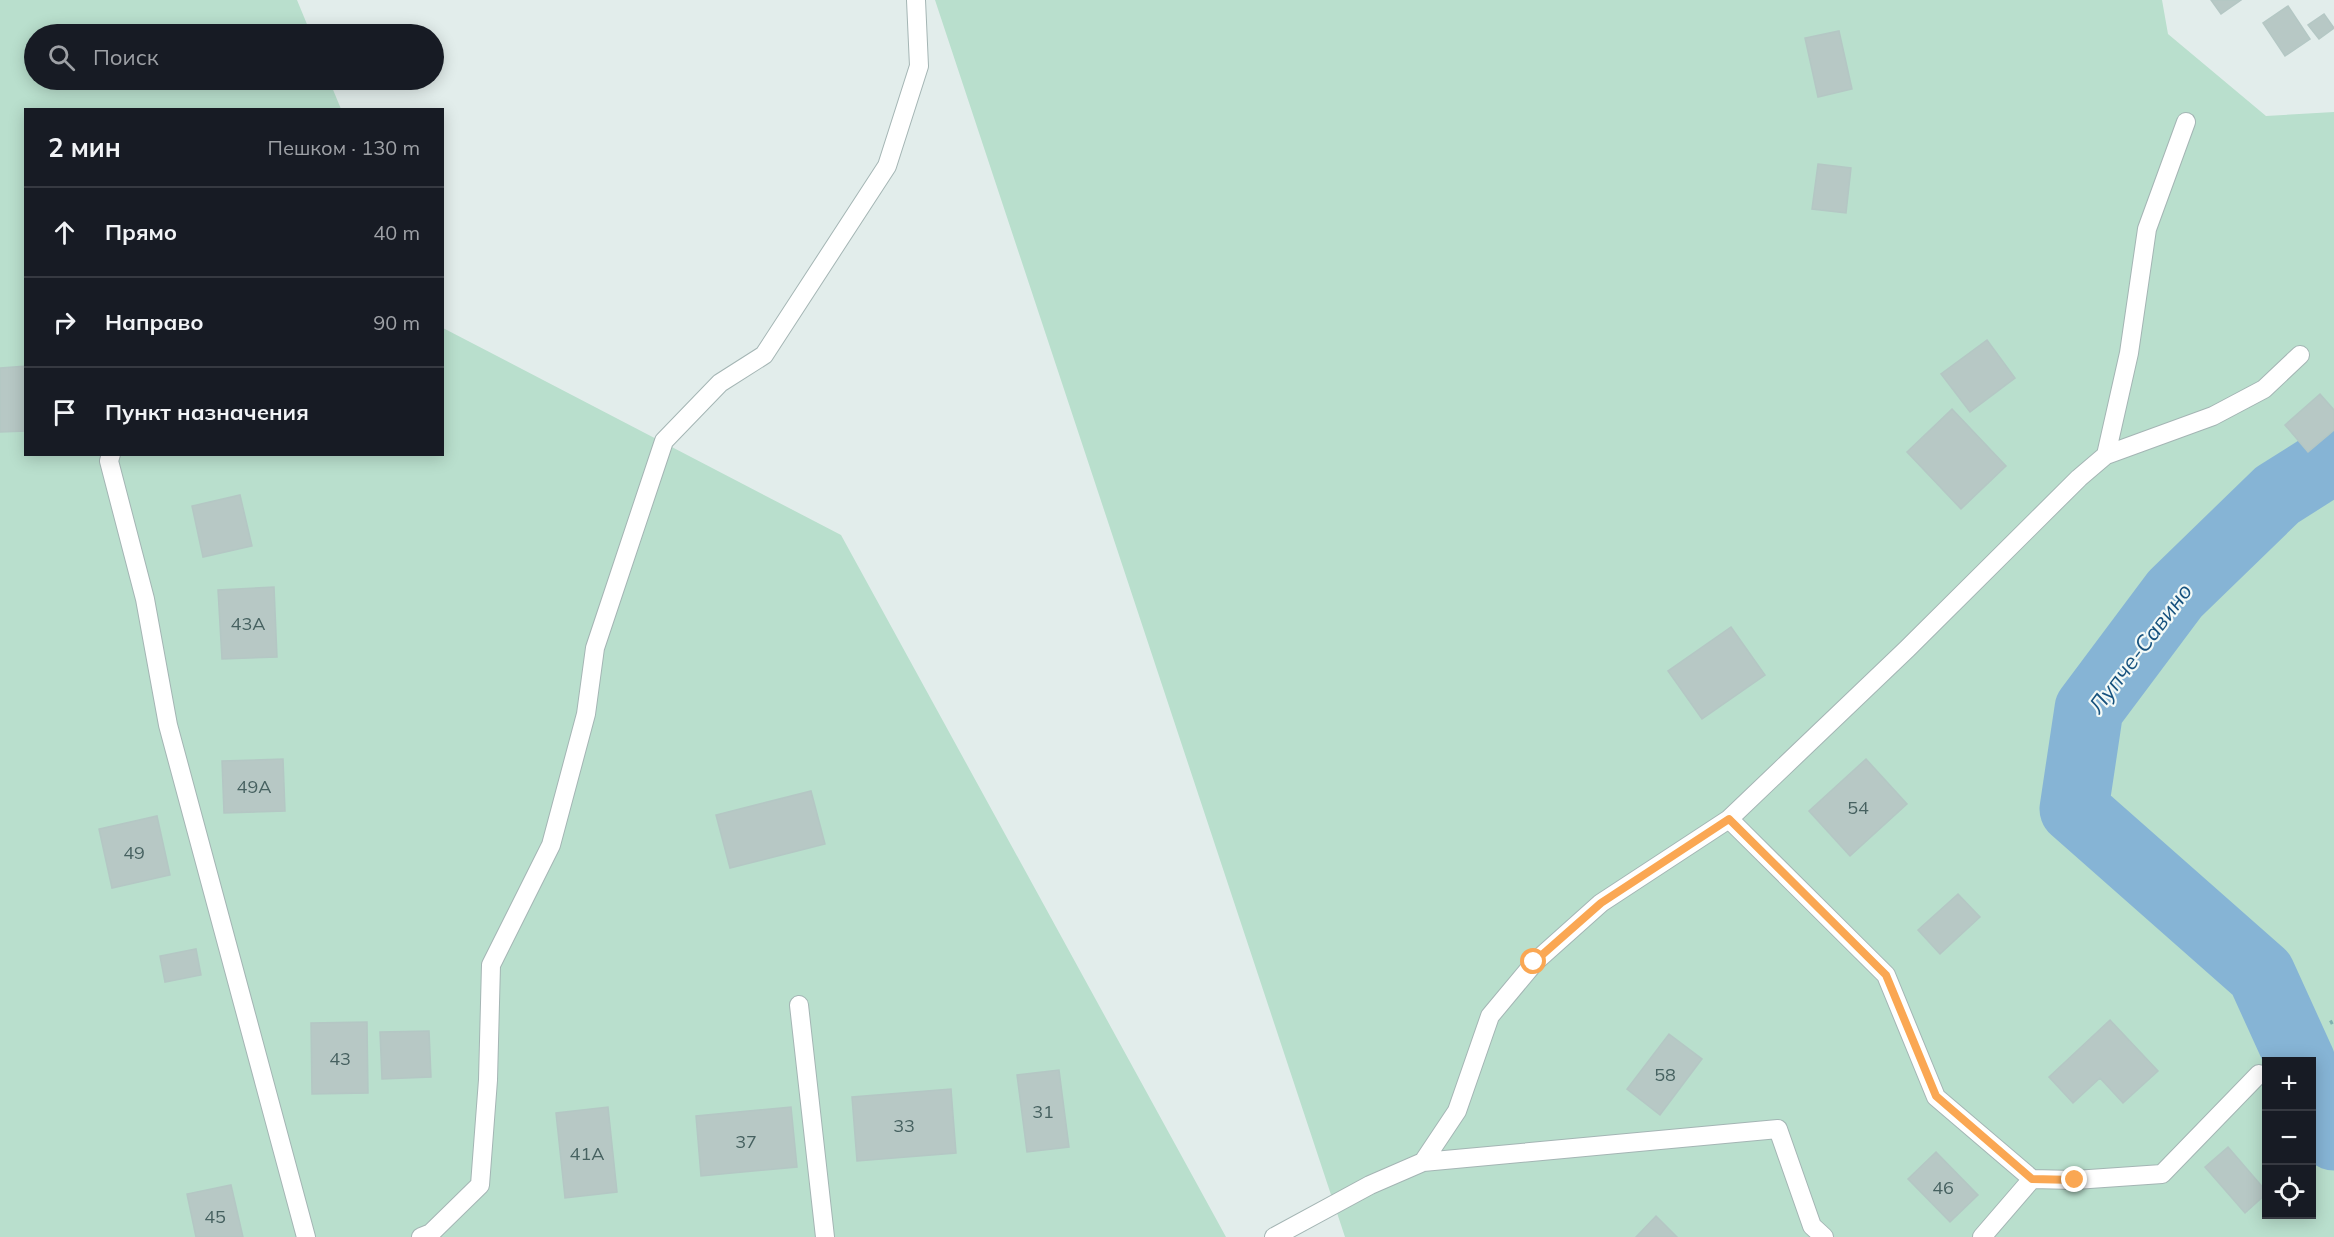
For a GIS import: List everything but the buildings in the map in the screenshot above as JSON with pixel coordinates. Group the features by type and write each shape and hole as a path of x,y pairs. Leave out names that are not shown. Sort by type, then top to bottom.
{"lane":[{"path":"421,1237 431,1233 480,1185 488,1080 491,966 551,845 586,714 596,648 664,441 720,383 764,355 887,166 919,66 916,0"},
{"path":"2106,455 2128,353 2147,229 2186,122"},
{"path":"1423,1162 1457,1111 1490,1016 1534,962 1601,903 1729,819 2079,478 2106,455 2213,416 2264,389 2300,355"},
{"path":"110,456 109,461 145,599 168,725 306,1237"},
{"path":"1729,819 1886,975 1936,1096 2032,1179 2075,1180 2162,1174 2259,1074"},
{"path":"798,1005 825,1237"},
{"path":"1274,1237 1370,1185 1423,1162 1778,1129 1812,1226 1824,1237"},
{"path":"1982,1237 2032,1179"}],"green space":[{"path":"0,0 297,0 307,24 24,24 24,90 333,90 341,108 24,108 24,456 444,456 444,329 841,535 1226,1237 0,1237"},
{"path":"935,0 2162,0 2168,34 2266,116 2334,112 2334,1237 1345,1237"}],"waterway":[{"name":"Лупче-Савино","path":"2299,1057 2261,974 2074,809 2089,709 2175,594 2277,495 2334,459"},
{"name":"Лупче-Савино","path":"2316,1095 2334,1136"}],"route":[{"path":"1534,962 1601,903 1729,819 1886,975 1936,1096 2032,1179 2075,1180"}]}
